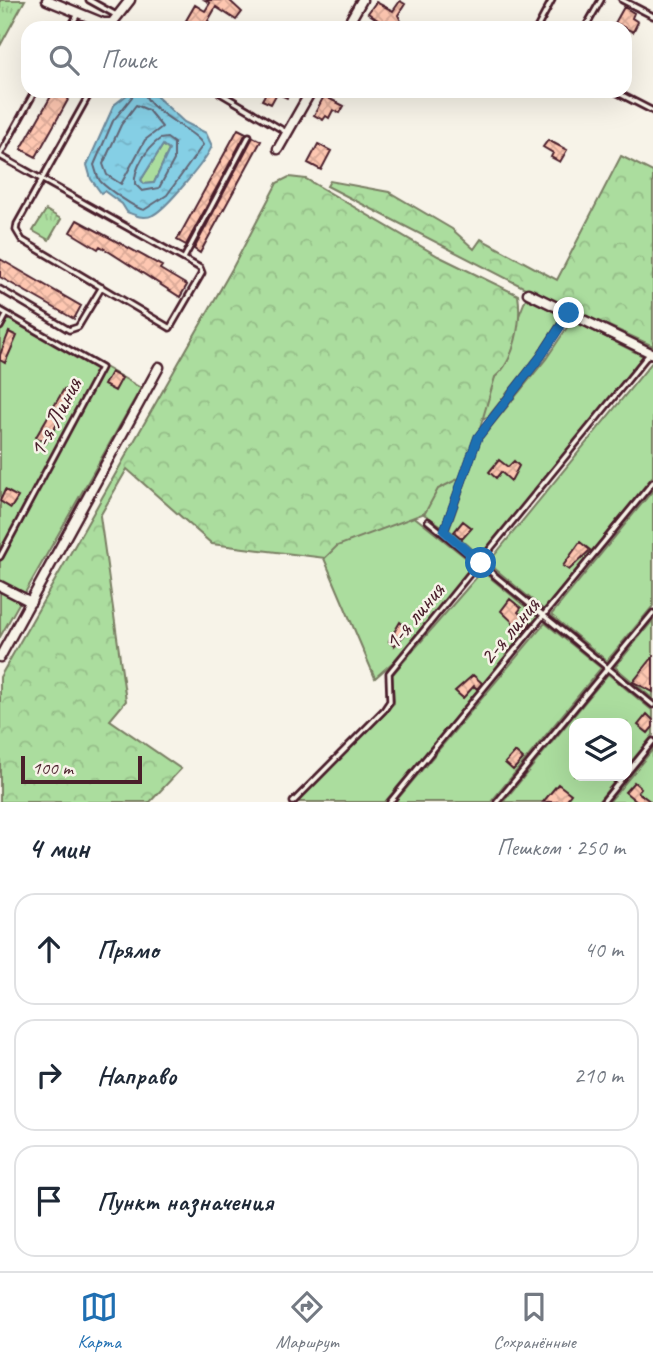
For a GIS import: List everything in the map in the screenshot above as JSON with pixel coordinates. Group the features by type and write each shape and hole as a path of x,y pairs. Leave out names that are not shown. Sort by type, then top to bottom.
{"street":[{"path":"47,0 78,14 110,21"},
{"path":"116,21 130,0"},
{"path":"350,21 362,0"},
{"path":"278,149 307,98"},
{"path":"528,293 652,353"},
{"path":"0,657 159,367"},
{"path":"0,586 31,602"}],"lane":[{"path":"89,0 114,21"},
{"path":"541,21 552,0"},
{"path":"589,21 601,0"},
{"path":"622,0 653,16"},
{"path":"74,21 78,14"},
{"path":"32,98 0,156 43,180 184,258 202,273 170,328 18,235 17,225 43,180 87,98"},
{"path":"228,98 288,133"},
{"path":"628,98 653,111"},
{"path":"184,258 249,136"},
{"path":"0,289 69,330 78,327 102,287"},
{"path":"0,310 7,314 0,327"},
{"path":"444,531 478,437 541,356 569,313"},
{"name":"1-я Линия","path":"0,557 101,368 7,314"},
{"name":"1-я линия","path":"293,802 384,710 390,701 389,673 652,353"},
{"name":"2-я линия","path":"390,802 653,482"},
{"path":"428,521 444,531 653,705"},
{"path":"497,802 653,612"},
{"path":"632,767 653,741"},
{"path":"603,802 620,781"}],"green space":[{"path":"0,0 25,0 0,46"},
{"path":"163,145 169,150 154,183 144,184 141,180"},
{"path":"621,156 653,172 653,346 525,288 327,186 330,181 389,192 452,229 474,249 481,239 557,280"},
{"path":"289,177 306,179 438,256 518,295 516,340 508,361 495,377 466,475 438,489 425,513 337,546 325,558 212,544 127,469 100,516 126,701 110,720 181,769 150,802 0,802 0,677 232,269 277,183"},
{"path":"46,210 61,219 49,240 33,231"},
{"path":"526,298 563,315 537,355 488,417 478,420"},
{"path":"0,307 141,388 0,637"},
{"path":"572,320 643,356 481,557 449,530 480,440 546,359"},
{"path":"653,361 653,476 544,610 488,563"},
{"path":"463,470 442,526 413,507"},
{"path":"653,490 653,606 607,661 551,615"},
{"path":"407,511 475,565 393,662 375,678 323,556 337,543"},
{"path":"482,571 538,617 385,802 295,802 394,703 392,675"},
{"path":"653,620 653,699 615,667"},
{"path":"545,623 601,668 491,802 395,802"},
{"path":"608,674 653,711 653,735 632,761 632,718 572,718"},
{"path":"569,722 569,781 615,781 598,802 503,802"},
{"path":"653,749 653,802 609,802 626,781 632,781 632,774"}],"water":[{"path":"123,98 158,98 184,122 206,133 212,146 177,194 159,211 146,217 127,212 122,204 104,191 101,193 91,179 87,165 114,105","holes":["163,145 169,150 154,183 144,184 141,180"]}],"building":[{"path":"205,0 229,0 242,12 236,20 216,7 208,21 186,21 195,5 205,11 210,3"},
{"path":"400,1 405,4 398,15 401,21 379,21 368,13 376,2 393,11"},
{"path":"624,7 634,13 632,18 638,22 633,32 632,21 616,21"},
{"path":"50,98 69,98 36,157 21,149"},
{"path":"263,98 274,98 271,104 262,100"},
{"path":"323,98 344,106 340,113 333,110 329,118 326,116 323,120 314,115"},
{"path":"238,129 246,133 186,245 177,240"},
{"path":"253,137 261,141 200,253 194,249"},
{"path":"548,140 567,150 560,162 551,157 553,153 543,147"},
{"path":"318,144 331,151 321,170 308,163"},
{"path":"77,220 162,266 160,269 187,285 180,297 100,246 98,249 70,232"},
{"path":"0,259 81,306 74,319 0,277"},
{"path":"9,332 17,336 5,363 0,360 0,355"},
{"path":"111,372 122,378 115,391 104,385"},
{"path":"64,389 74,394 46,443 36,437"},
{"path":"499,460 508,467 514,461 519,466 511,481 501,472 496,478 489,472"},
{"path":"5,490 18,497 11,508 0,501"},
{"path":"463,521 472,528 462,539 454,532"},
{"path":"580,542 590,550 569,570 563,566"},
{"path":"510,599 521,608 518,612 531,623 523,632 501,611"},
{"path":"400,622 409,630 394,646 389,641"},
{"path":"653,657 653,692 633,682"},
{"path":"473,675 482,683 477,689 474,686 463,698 455,691"},
{"path":"647,714 653,720 653,727 648,733 638,725"},
{"path":"515,752 523,759 513,770 505,763"},
{"path":"634,782 641,788 638,792 651,802 637,802 625,792"},
{"path":"558,784 571,794 565,802 543,802"}],"route":[{"path":"481,563 444,531 478,437 541,356 569,313"}]}
